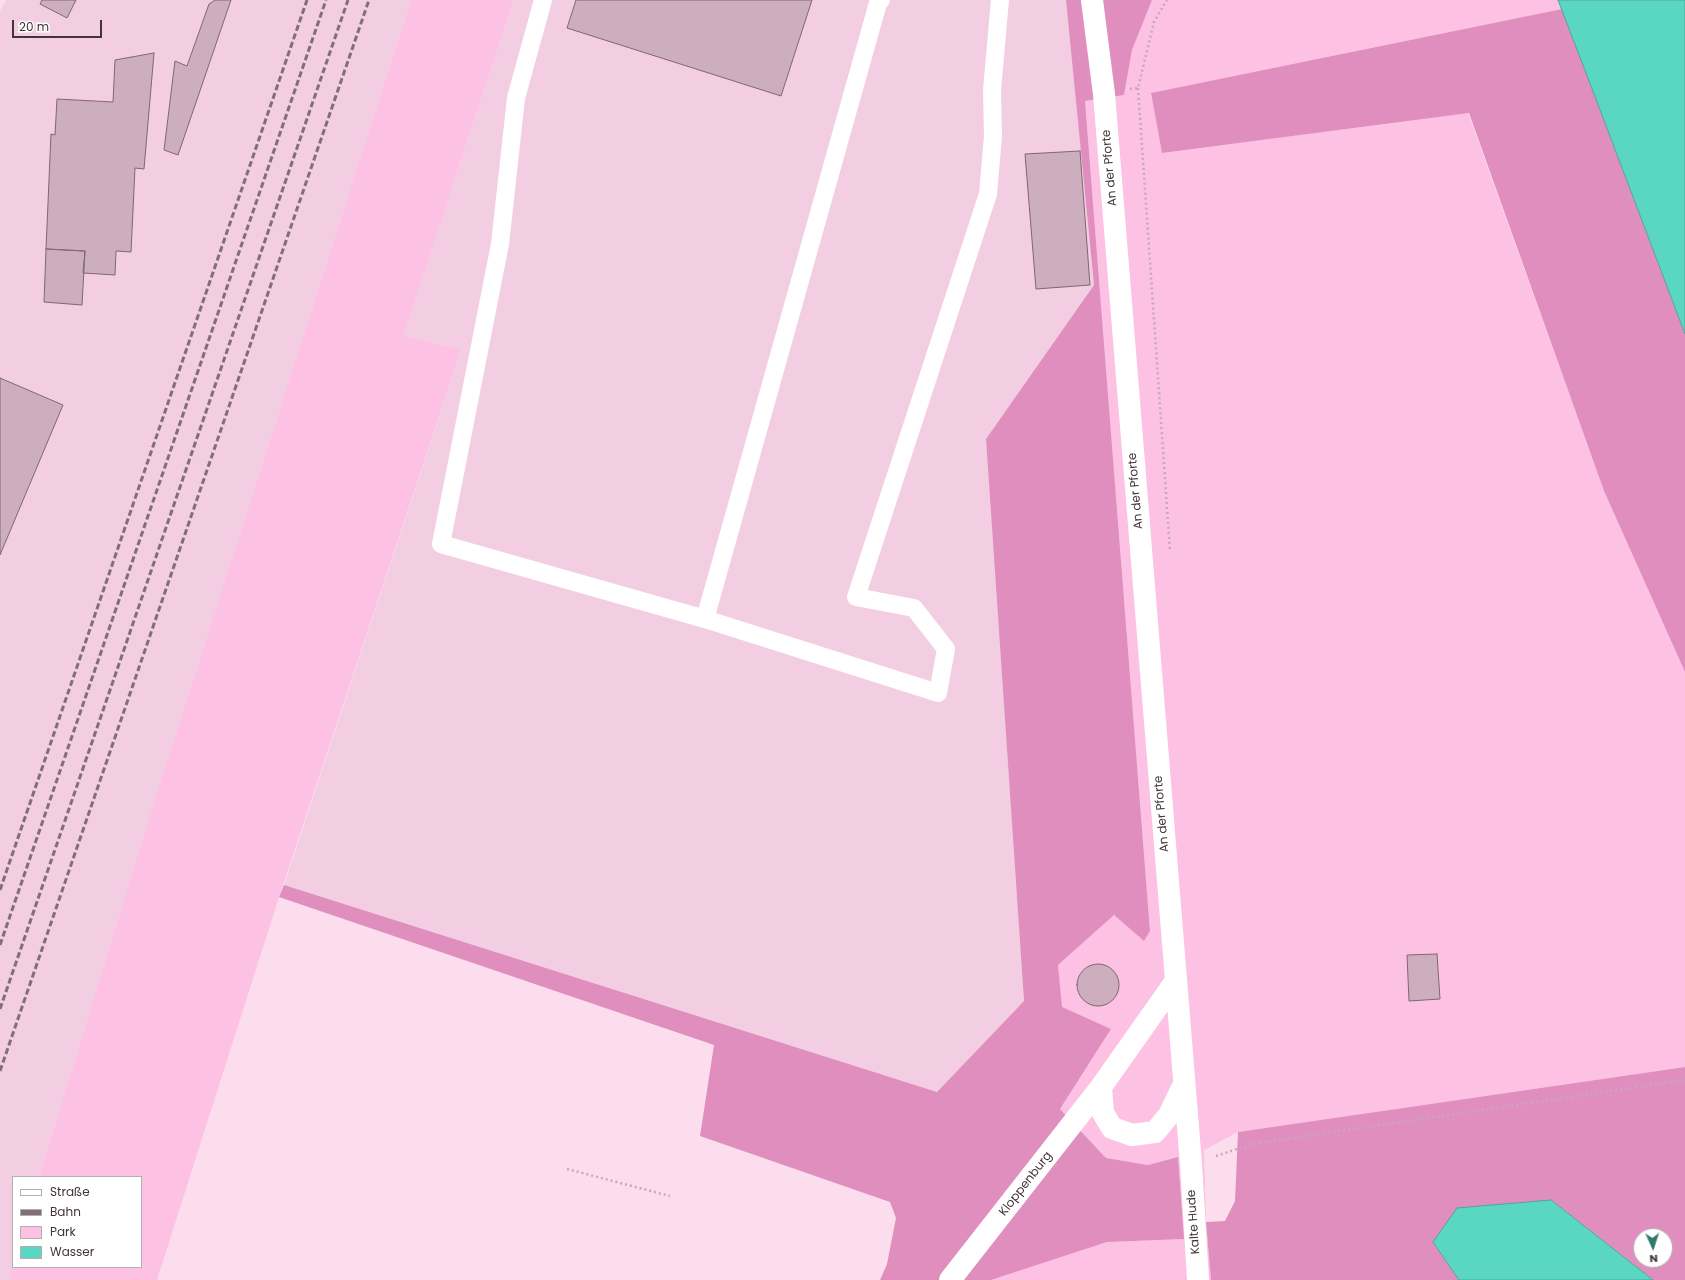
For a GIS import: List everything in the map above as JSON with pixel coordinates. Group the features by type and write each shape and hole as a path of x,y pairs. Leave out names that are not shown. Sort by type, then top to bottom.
{"street":[{"name":"An der Pforte","path":"1092,0 1104,94 1190,1164"},
{"path":"1175,982 1101,1087 1103,1113 1112,1128 1132,1135 1155,1132 1169,1115 1184,1085"},
{"name":"Kloppenburg","path":"950,1280 1101,1087"},
{"name":"Kalte Hude","path":"1190,1164 1198,1280"}],"lane":[{"path":"543,0 516,98 500,244 441,544 705,619 938,693 946,649 914,608 856,597 988,194 993,136 992,90 1000,0"},
{"path":"705,619 878,3 882,0"}],"path":[{"path":"1104,94 1138,88 1154,22 1167,0"},
{"path":"1190,1164 1252,1144 1685,1080"},
{"path":"568,1170 670,1196"}],"shaded area":[{"path":"6,0 411,0 147,827 39,1176 12,1176 12,1266 9,1280 0,1280 0,11"},
{"path":"514,0 1066,0 1094,285 986,439 1024,1001 937,1092 284,885 461,351 403,336"},
{"path":"1066,0 1152,0 1132,50 1124,95 1085,101 1150,931 1144,941 1114,915 1058,965 1062,1007 1111,1029 1060,1109 1106,1158 1148,1165 1178,1157 1184,1239 1107,1242 991,1280 880,1280 887,1264 896,1218 890,1202 700,1136 714,1045 279,897 284,885 937,1092 1024,1001 986,439 1094,285"},
{"path":"1562,9 1685,334 1685,672 1604,491 1469,113 1162,153 1151,93"},
{"path":"1685,1067 1685,1280 1653,1280 1638,1268 1673,1268 1673,1228 1633,1228 1633,1264 1551,1200 1433,1242 1459,1280 1211,1280 1206,1222 1225,1221 1235,1201 1238,1132"}],"green space":[{"path":"411,0 514,0 403,336 461,350 279,897 157,1280 9,1280 12,1266 12,1268 142,1268 142,1176 39,1176 149,819"},
{"path":"1152,0 1558,0 1562,9 1151,93 1162,153 1468,113 1604,491 1685,672 1685,1067 1238,1132 1204,1150 1206,1222 1211,1280 991,1280 1107,1242 1184,1239 1178,1157 1148,1165 1106,1158 1060,1109 1111,1029 1061,1007 1058,965 1114,915 1144,941 1150,930 1085,101 1124,95 1132,50"}],"water":[{"path":"1558,0 1685,0 1685,334 1591,86"},
{"path":"1551,1200 1633,1264 1633,1268 1638,1268 1653,1280 1459,1280 1433,1242 1457,1208"}],"building":[{"path":"42,0 76,0 67,18 40,4"},
{"path":"215,0 231,0 178,155 164,150 175,61 187,66 209,4"},
{"path":"576,0 812,0 781,96 567,28"},
{"path":"154,53 144,169 135,168 131,252 116,251 115,275 83,273 85,251 46,249 51,134 55,135 57,99 113,102 115,60"},
{"path":"1080,151 1090,285 1036,289 1025,154"},
{"path":"46,249 85,251 82,305 44,302"},
{"path":"0,378 63,405 0,555"},
{"path":"1437,954 1440,999 1409,1001 1407,955"},
{"path":"1098,964 1106,966 1115,974 1119,985 1117,993 1109,1002 1098,1006 1090,1004 1081,996 1077,985 1079,977 1087,968"}],"railway":[{"path":"0,890 307,0"},
{"path":"0,945 326,0"},
{"path":"0,1009 348,0"},
{"path":"0,1071 369,0"}]}
